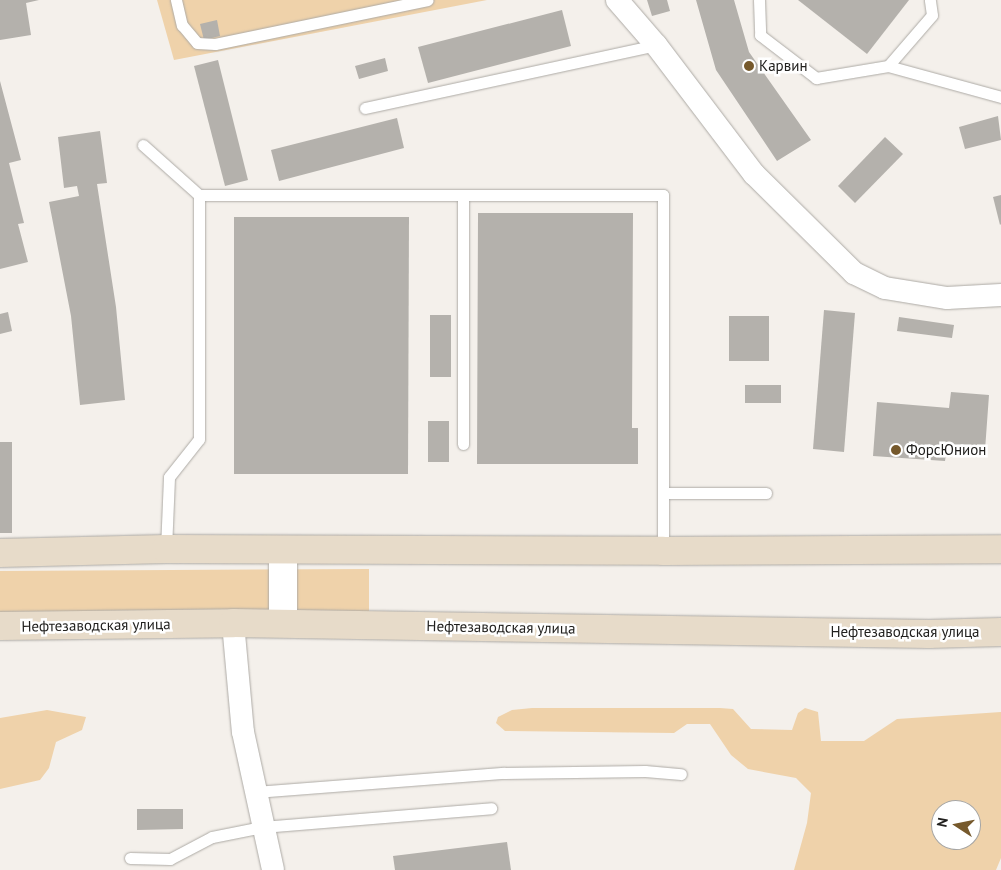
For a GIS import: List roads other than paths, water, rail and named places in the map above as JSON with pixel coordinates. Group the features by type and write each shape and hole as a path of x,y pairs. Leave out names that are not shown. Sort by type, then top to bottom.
{"main road":[{"path":"0,553 166,549 663,552 1001,549"},
{"name":"Нефтезаводская улица","path":"0,626 283,623 919,634 1001,632"}],"street":[{"path":"618,0 656,45 754,174 854,273 885,288 947,298 1001,295"},
{"path":"283,550 283,623"},
{"path":"233,623 242,723 262,827 273,870"}],"lane":[{"path":"176,0 182,25 197,43 215,44 377,4 427,0"},
{"path":"759,0 760,35 816,78 888,66 1001,97"},
{"path":"888,66 932,15 930,0"},
{"path":"365,108 656,45"},
{"path":"143,145 199,195 663,195 663,552"},
{"path":"166,549 169,477 199,439 199,195"},
{"path":"463,195 463,444"},
{"path":"663,493 766,493"},
{"path":"255,792 504,773 645,771 680,774"},
{"path":"130,858 170,859 212,837 262,827 491,808"}],"place":[{"name":"Карвин","path":"749,66"},
{"name":"ФорсЮнион","path":"896,450"}]}
